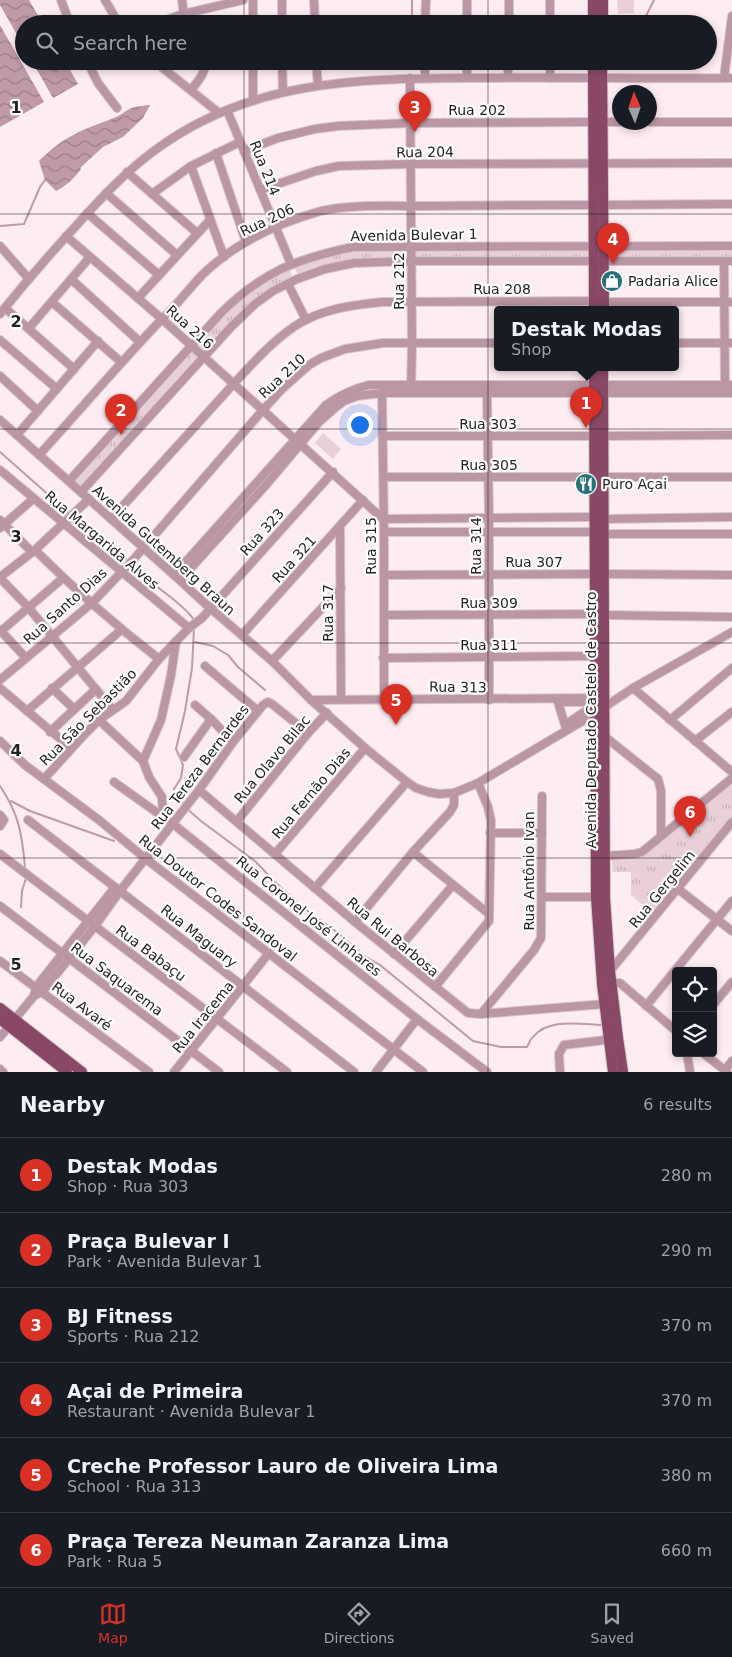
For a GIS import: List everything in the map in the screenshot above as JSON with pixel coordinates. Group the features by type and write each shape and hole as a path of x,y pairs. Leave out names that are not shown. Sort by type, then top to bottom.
{"main road":[{"path":"595,15 598,2"},
{"path":"598,2 601,15"},
{"path":"596,70 598,78"},
{"path":"599,305 598,78 600,70"},
{"name":"Avenida Deputado Castelo de Castro","path":"595,371 599,389 600,518 600,704 596,897 613,1039"},
{"name":"Avenida Deputado Castelo de Castro","path":"599,389 603,371"},
{"name":"Avenida Deputado Castelo de Castro","path":"600,615 595,656 604,736 605,898 610,970 604,1004 616,1055 623,1072"},
{"path":"0,1008 12,1023 67,1072"},
{"path":"0,1019 12,1023 82,1072"},
{"name":"Avenida Deputado Castelo de Castro","path":"612,1072 616,1055"}],"street":[{"path":"61,0 67,15"},
{"path":"105,0 114,15"},
{"path":"182,0 183,14"},
{"path":"180,15 243,0"},
{"path":"253,0 253,15"},
{"path":"282,0 282,15"},
{"path":"314,0 315,15"},
{"path":"425,15 426,0"},
{"path":"467,0 467,15"},
{"path":"509,0 509,15"},
{"path":"550,0 550,15"},
{"path":"74,369 29,328 3,311 66,236 106,193 127,172 176,136 223,112 253,101 283,92 318,85 410,78 728,78 732,16"},
{"path":"92,70 98,83 117,108"},
{"path":"165,70 223,112"},
{"path":"191,90 204,70"},
{"path":"253,70 253,101"},
{"path":"282,70 283,92"},
{"path":"317,70 318,85"},
{"path":"425,70 425,78"},
{"path":"467,70 467,78"},
{"path":"508,70 508,78"},
{"path":"550,70 550,78"},
{"name":"Rua 212","path":"410,78 411,389"},
{"name":"Rua 214","path":"223,112 244,151 297,279"},
{"name":"Rua 202","path":"244,151 278,138 315,129 338,126 410,123 612,122"},
{"path":"657,122 732,122"},
{"path":"152,194 191,166 240,142"},
{"path":"216,153 246,242"},
{"name":"Rua 204","path":"260,190 328,168 410,164 732,163"},
{"path":"191,166 224,257"},
{"path":"127,172 197,233"},
{"path":"106,193 177,255"},
{"name":"Rua 206","path":"40,455 121,362 203,275 246,242 275,228 322,211 350,208 732,204"},
{"path":"87,213 159,275"},
{"path":"138,298 210,220"},
{"name":"Rua 216","path":"66,236 204,356 262,411 333,472 383,519"},
{"path":"0,246 30,279"},
{"name":"Avenida Bulevar 1","path":"69,482 191,345 238,297 261,280 290,264 316,255 353,247 732,246"},
{"path":"29,328 90,257"},
{"name":"Avenida Bulevar 1","path":"81,492 248,310 273,292 297,279 325,269 354,263 411,261 728,261"},
{"path":"177,577 298,441 326,405 341,394 356,388 369,385 487,393 652,388 728,389 728,261"},
{"path":"71,279 140,342"},
{"path":"288,284 306,320"},
{"path":"52,302 121,362"},
{"path":"111,519 234,384 278,338 295,325 340,307 382,302 411,302"},
{"name":"Rua 208","path":"411,302 599,305 728,302"},
{"path":"0,340 57,389"},
{"path":"17,435 98,341"},
{"name":"Rua 210","path":"143,547 262,411 298,375 321,358 345,349 367,344 494,343"},
{"path":"679,343 728,343"},
{"path":"0,376 38,411"},
{"path":"298,441 344,401 357,396 411,389 599,389"},
{"name":"Rua 315","path":"382,393 384,699"},
{"name":"Rua 314","path":"487,393 489,700"},
{"name":"Avenida Gutemberg Braun","path":"0,420 272,661 311,700 365,748 416,788 439,794 454,793"},
{"name":"Rua 303","path":"383,436 732,435"},
{"name":"Rua 323","path":"210,608 333,472"},
{"name":"Rua Margarida Alves","path":"2,475 64,524 188,628"},
{"name":"Rua 305","path":"384,477 732,477"},
{"path":"33,499 2,524 121,630 159,660"},
{"path":"89,499 34,551 0,578 28,607 113,710"},
{"name":"Rua 321","path":"242,635 363,500"},
{"path":"383,519 732,517"},
{"name":"Rua 317","path":"340,527 341,699"},
{"path":"384,532 732,534"},
{"name":"Rua Santo Dias","path":"0,680 92,603 143,547"},
{"name":"Rua 307","path":"384,575 732,575"},
{"path":"26,658 0,631 63,578"},
{"path":"272,661 341,588"},
{"name":"Rua São Sebastião","path":"44,779 71,748 100,720 126,701 176,641 188,628 202,618 210,608"},
{"name":"Rua 309","path":"384,615 732,617"},
{"path":"27,711 121,630"},
{"path":"356,922 413,852 452,809 454,793 478,783 600,704 633,688 732,632"},
{"path":"143,761 161,720 172,675 176,641"},
{"name":"Rua 311","path":"383,658 595,656"},
{"path":"205,666 258,711"},
{"path":"670,720 732,668"},
{"path":"0,688 71,748"},
{"path":"52,688 74,709"},
{"path":"633,688 732,772"},
{"path":"50,732 96,689"},
{"name":"Rua 313","path":"311,700 489,700 600,704"},
{"name":"Rua Tereza Bernardes","path":"39,989 117,889 146,859 258,711 268,702 308,733"},
{"path":"196,705 233,742"},
{"path":"695,741 732,712"},
{"name":"Rua Olavo Bilac","path":"237,821 308,733 327,713"},
{"path":"184,757 211,719"},
{"path":"100,720 143,761 149,777 162,797 163,817"},
{"path":"604,736 658,779 661,791 662,836"},
{"name":"Rua Doutor Codes Sandoval","path":"0,741 25,765 99,820 146,859 423,1072"},
{"name":"Rua Fernão Dias","path":"275,854 365,748"},
{"path":"605,856 642,852 732,778"},
{"name":"Rua Coronel José Linhares","path":"114,782 173,824 417,1019 487,1072"},
{"path":"315,888 407,782"},
{"path":"435,987 489,921 490,813 478,783"},
{"name":"Rua Rui Barbosa","path":"199,790 394,954 468,1013 481,1014 604,1004"},
{"name":"Rua Antônio Ivan","path":"481,1014 542,938 542,796"},
{"name":"Rua Maguary","path":"28,820 354,1072"},
{"name":"Rua Gergelim","path":"610,970 732,822"},
{"path":"490,834 542,833"},
{"path":"413,852 490,914"},
{"name":"Rua Babaçu","path":"0,854 288,1072"},
{"path":"394,954 453,885"},
{"path":"678,889 732,931"},
{"path":"542,897 596,897"},
{"path":"646,1006 732,901"},
{"name":"Rua Saquarema","path":"0,906 219,1072"},
{"name":"Rua Iracema","path":"174,1072 269,953"},
{"name":"Rua Avaré","path":"0,960 149,1072"},
{"path":"717,1000 732,982"},
{"path":"607,984 620,984 672,1028"},
{"path":"0,1038 39,989"},
{"path":"376,1072 417,1019"},
{"path":"560,1072 559,1054 564,1045 613,1039"},
{"path":"688,1057 690,1072"},
{"path":"709,1057 726,1071 732,1061"},
{"path":"0,1069 3,1072"}],"green space":[{"path":"617,0 634,0 634,13 618,14"},
{"path":"732,247 732,258 608,258 608,248"},
{"path":"408,248 408,259 357,260 298,276 294,265 354,249"},
{"path":"416,248 591,248 591,259 416,259"},
{"path":"288,268 293,278 285,282 204,352 195,345 228,309 263,283"},
{"path":"192,350 200,357 82,488 74,480"},
{"path":"323,433 341,449 333,459 315,443"},
{"path":"732,783 732,816 652,913 631,895 631,872 613,872 612,860 640,858"}],"water":[{"path":"0,0 29,0 38,15 15,15 15,31 0,5"},
{"path":"0,25 15,51 15,70 26,70 44,102 0,127"},
{"path":"37,70 70,70 78,84 53,98"},
{"path":"150,105 143,118 123,137 103,147 63,187 56,191 45,180 39,161 57,145 131,108"}],"waterway":[{"path":"412,0 412,15"},
{"path":"646,15 654,0"},
{"path":"0,226 24,224 45,180"},
{"path":"0,452 67,513"},
{"path":"75,519 127,560"},
{"path":"134,565 155,585 181,605 194,620"},
{"path":"183,804 174,793 174,789 181,778 183,765 176,749 192,668 194,628"},
{"path":"195,642 213,646 228,655 238,667 265,690"},
{"path":"0,786 15,815 25,867"},
{"path":"11,801 30,811 114,841"},
{"path":"186,808 256,862 301,906 338,933 363,955 380,965 473,1041 501,1047 527,1047 532,1038 539,1031 547,1027 574,1023 601,1025"},
{"path":"21,907 22,891 26,878"}],"place":[{"name":"BJ Fitness","path":"415,132"},
{"name":"Açai de Primeira","path":"613,264"},
{"name":"Padaria Alice","path":"612,281"},
{"name":"Destak Modas","path":"586,428"},
{"name":"Praça Bulevar I","path":"121,435"},
{"name":"Puro Açai","path":"586,484"},
{"name":"Creche Professor Lauro de Oliveira Lima","path":"396,725"},
{"name":"Praça Tereza Neuman Zaranza Lima","path":"690,837"}]}
